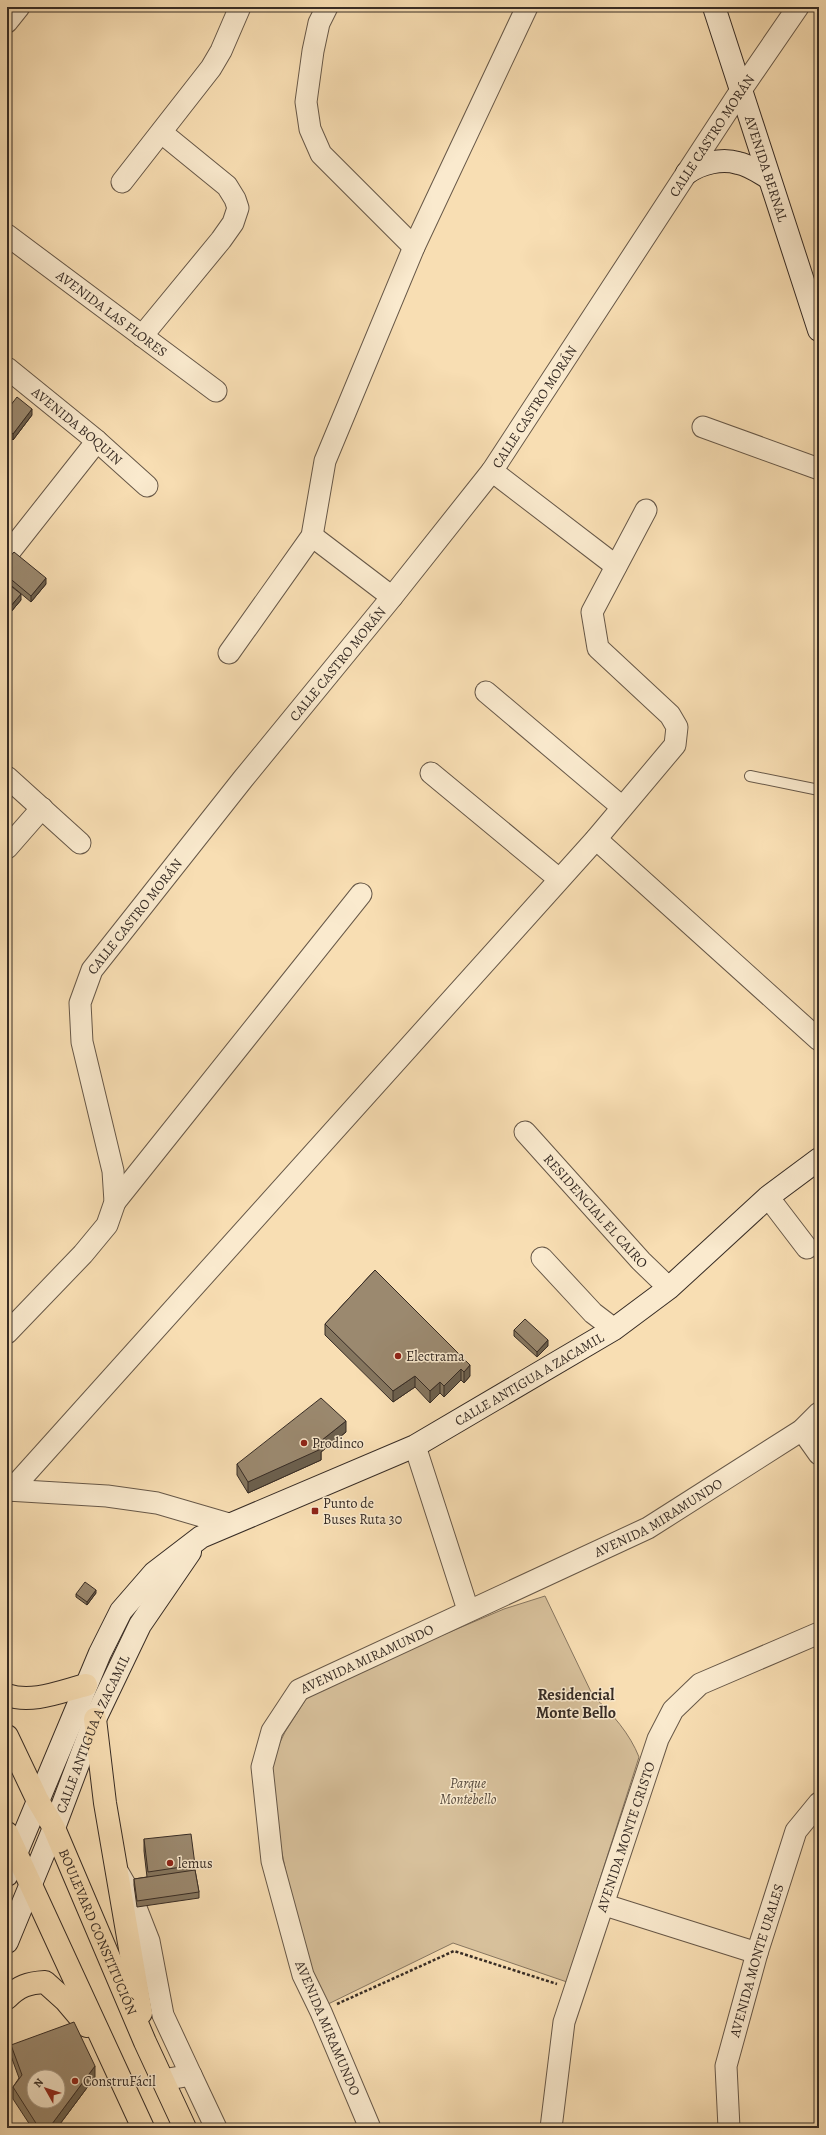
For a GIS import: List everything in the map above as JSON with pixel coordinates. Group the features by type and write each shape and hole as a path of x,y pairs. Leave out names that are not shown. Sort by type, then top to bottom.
{"highway":[{"path":"7,1695 15,1698 35,1698 86,1685"},
{"path":"95,1719 105,1804 136,1979 145,2042"},
{"name":"BOULEVARD CONSTITUCIÓN","path":"7,1736 37,1799 54,1828 145,2042 185,2128"},
{"path":"7,1833 142,2128"},
{"path":"7,1998 16,1988 29,1982 45,1982 65,2000 105,2047"}],"street":[{"path":"7,22 19,7"},
{"path":"122,182 162,133 211,68 240,7"},
{"path":"327,7 319,23 306,102 310,129 321,154 414,247"},
{"path":"229,653 312,536 325,461 414,247 527,7"},
{"name":"AVENIDA BERNAL","path":"714,7 819,330"},
{"name":"CALLE CASTRO MORÁN","path":"7,1333 83,1254 107,1225 116,1202 113,1171 82,1042 80,1003 92,970 242,779 392,597 492,471 741,90 798,7"},
{"path":"142,336 221,240 233,223 238,208 235,199 227,186 162,133"},
{"path":"687,173 698,166 720,162 738,162 769,178"},
{"name":"AVENIDA LAS FLORES","path":"7,235 216,391"},
{"name":"AVENIDA BOQUIN","path":"7,368 96,441 146,486"},
{"path":"703,427 819,469"},
{"path":"7,555 96,441"},
{"path":"492,471 616,566"},
{"path":"9,1490 596,839 675,745 677,727 670,715 598,648 592,612 646,510"},
{"path":"312,536 392,597"},
{"path":"486,692 622,807"},
{"path":"430,773 559,880"},
{"path":"7,776 80,843"},
{"path":"7,848 42,808"},
{"path":"596,839 819,1040"},
{"path":"116,1202 361,894"},
{"name":"RESIDENCIAL EL CAIRO","path":"525,1132 641,1261 669,1288"},
{"name":"CALLE ANTIGUA A ZACAMIL","path":"7,1875 37,1799 100,1653 121,1611 154,1573 201,1537 228,1524 415,1446 614,1329 669,1288 768,1197 819,1159"},
{"path":"768,1197 807,1248"},
{"path":"542,1258 593,1313 614,1329"},
{"name":"AVENIDA MIRAMUNDO","path":"370,2128 321,2012 303,1975 272,1861 262,1767 272,1731 299,1690 468,1610 648,1528 802,1430 819,1413"},
{"path":"802,1430 819,1454"},
{"path":"415,1446 468,1610"},
{"path":"9,1490 107,1496 157,1503 228,1524"},
{"name":"CALLE ANTIGUA A ZACAMIL","path":"7,1942 54,1828 95,1719 140,1625 201,1537"},
{"name":"AVENIDA MONTE CRISTO","path":"551,2128 564,2022 605,1905 658,1738 673,1710 700,1684 819,1633"},
{"name":"AVENIDA MONTE URALES","path":"729,2128 726,2066 758,1953 796,1831 819,1804"},
{"path":"116,1868 131,1895 149,1941 163,2015 216,2128"},
{"path":"605,1905 758,1953"},
{"path":"163,2080 191,2076"}],"lane":[{"path":"750,776 819,790"}],"path":[{"path":"321,2012 454,1951 576,1989"}],"green space":[{"name":"Parque Montebello","path":"545,1596 593,1696 620,1724 631,1740 639,1757 567,1982 453,1943 322,2007 296,1922 276,1823 270,1763 285,1732 306,1699 320,1687 504,1609"}],"building":[{"path":"17,397 32,409 13,434 7,429 7,410"},
{"path":"14,552 46,578 31,596 7,576 7,560"},
{"path":"7,583 21,594 10,607 7,604"},
{"name":"Electrama","path":"375,1270 470,1365 464,1372 461,1369 444,1386 440,1382 430,1391 415,1376 393,1391 325,1324"},
{"path":"525,1319 548,1340 537,1352 514,1330"},
{"name":"Prodinco","path":"321,1398 346,1421 317,1444 321,1449 248,1482 237,1464"},
{"path":"85,1582 96,1590 87,1602 76,1594"},
{"name":"lemus","path":"191,1834 195,1865 148,1872 144,1839"},
{"path":"195,1870 199,1892 137,1901 134,1879"},
{"name":"ConstruFácil","path":"74,2022 95,2066 66,2105 66,2069 26,2069 26,2108 13,2087 22,2075 11,2045"},
{"name":"ConstruFácil","path":"27,2109 63,2109 49,2128 39,2128"}],"place":[{"name":"Electrama","path":"398,1356"},
{"name":"Prodinco","path":"304,1443"},
{"name":"Punto de Buses Ruta 30","path":"315,1511"},
{"name":"lemus","path":"170,1863"},
{"name":"ConstruFácil","path":"75,2081"}],"district":[{"name":"Residencial Monte Bello","path":"576,1703"}]}
